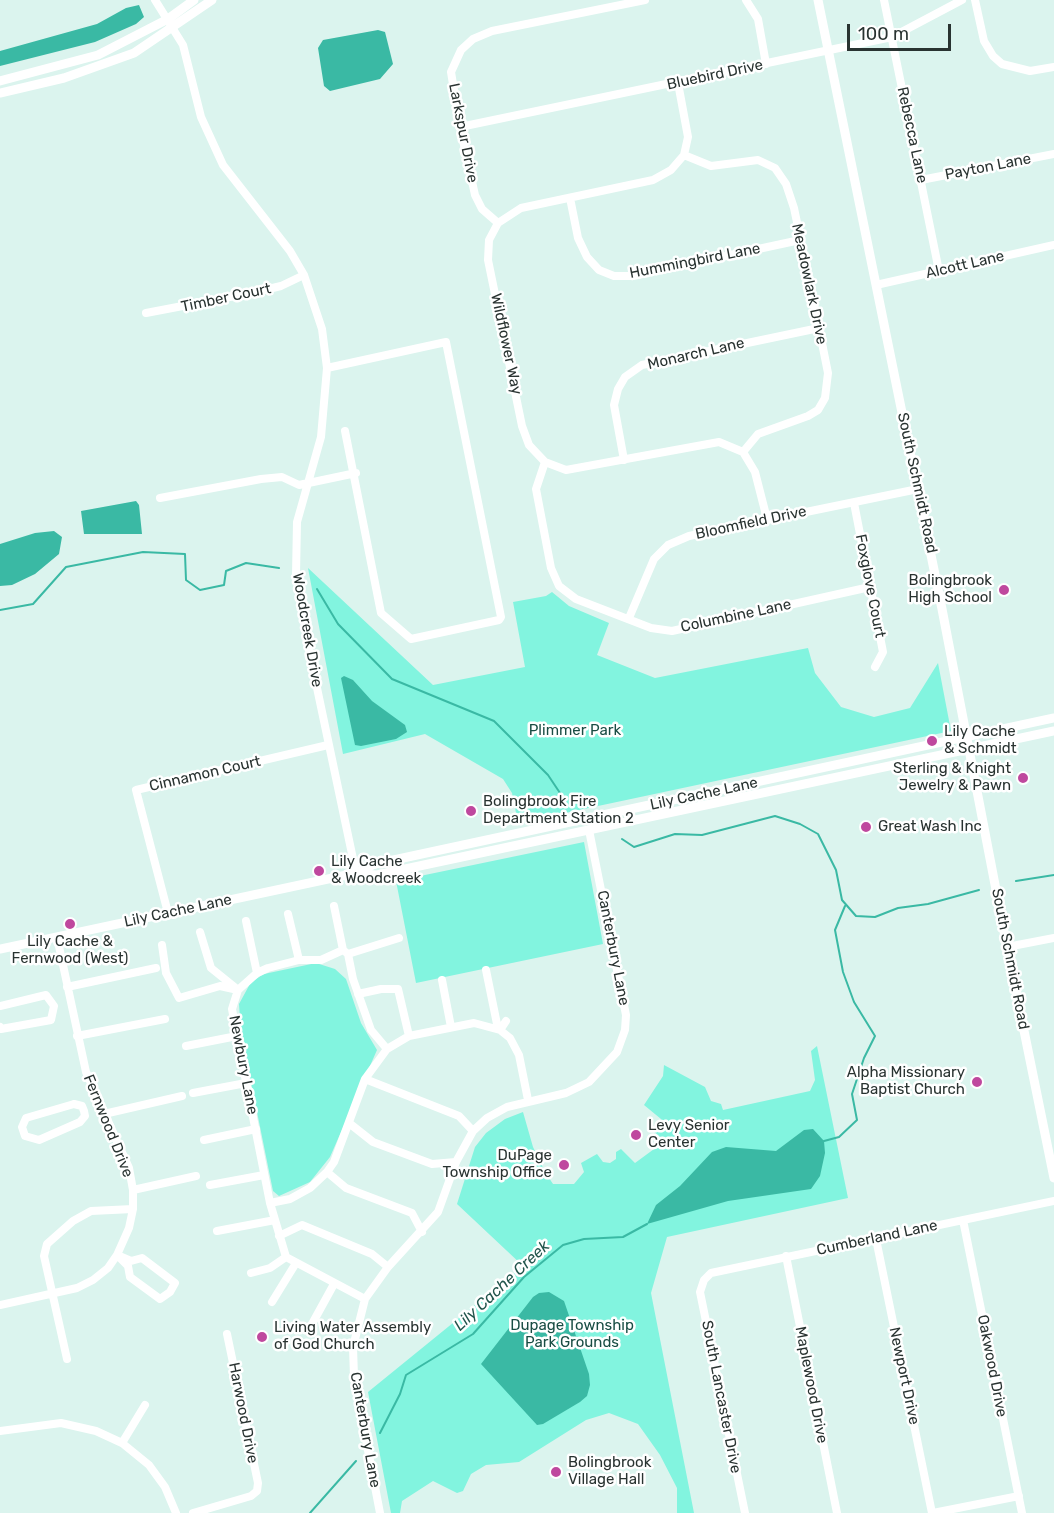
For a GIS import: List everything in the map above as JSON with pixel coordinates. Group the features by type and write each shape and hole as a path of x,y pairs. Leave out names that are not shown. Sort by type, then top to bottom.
{"street":[{"name":"Woodcreek Drive","path":"154,0 174,28 189,60 201,117 223,165 272,225 304,275 320,320 327,368 321,437 306,481 297,522 296,575 328,745 356,873"},
{"path":"0,81 98,55 168,19 194,0"},
{"path":"0,93 104,66 138,51 212,0"},
{"name":"Larkspur Drive","path":"498,222 482,208 475,195 460,127 451,72 461,50 473,39 492,31 645,0"},
{"path":"746,0 758,19 766,64"},
{"name":"South Schmidt Road","path":"818,0 918,489 1006,947 1054,1178"},
{"name":"Rebecca Lane","path":"884,0 939,271"},
{"name":"Bluebird Drive","path":"460,127 892,37 962,0"},
{"path":"975,0 984,41 993,56 1002,64 1030,71 1054,67"},
{"path":"498,222 521,208 658,178 671,170 684,155 687,128 678,82"},
{"name":"Payton Lane","path":"921,180 1054,154"},
{"name":"Meadowlark Drive","path":"684,155 711,166 758,160 775,168 786,184 828,373 825,399 818,410 759,434 743,452"},
{"name":"Hummingbird Lane","path":"570,198 578,238 587,257 599,270 614,276 633,276 800,240"},
{"name":"Wildflower Way","path":"498,222 489,240 488,260 522,426 529,445 545,462"},
{"name":"Alcott Lane","path":"876,285 1054,245"},
{"name":"Timber Court","path":"146,313 281,286 304,275"},
{"name":"Monarch Lane","path":"624,460 614,405 618,389 625,377 642,365 819,328"},
{"path":"327,368 446,342 501,616 499,620 411,639 381,613 356,473 345,431"},
{"path":"545,462 566,470 624,460 693,444 719,442 743,452 755,472 766,519"},
{"name":"Columbine Lane","path":"545,462 536,489 551,568 559,586 576,599 651,628 672,630 870,586"},
{"path":"160,498 261,479 282,477 299,485 306,481 324,481 356,473"},
{"name":"Bloomfield Drive","path":"629,618 654,559 668,545 689,536 918,489"},
{"name":"Foxglove Court","path":"854,503 883,652 875,668"},
{"name":"Lily Cache Lane","path":"0,949 356,873 375,864 1054,718"},
{"name":"Lily Cache Lane","path":"356,873 376,875 1054,730"},
{"name":"Cinnamon Court","path":"168,913 136,790 328,745"},
{"path":"587,819 589,830"},
{"name":"Canterbury Lane","path":"380,1513 354,1377 353,1347 365,1299 388,1267 438,1212 456,1161 473,1131 487,1118 507,1107 528,1100 566,1093 589,1082 617,1052 625,1030 626,1015 589,830"},
{"path":"333,906 345,952 371,1030 387,1049"},
{"path":"288,914 299,960"},
{"path":"246,921 257,973"},
{"path":"200,932 212,968 238,990"},
{"name":"Fernwood Drive","path":"0,1305 77,1288 93,1280 108,1268 117,1254 129,1228 133,1209 133,1190 129,1168 86,1072 57,937"},
{"path":"238,990 257,973 299,960 321,960 399,938"},
{"path":"1006,947 1054,938"},
{"path":"162,945 166,973 178,998 220,986 238,990"},
{"path":"67,987 156,968"},
{"path":"486,970 499,1030"},
{"path":"442,980 450,1027"},
{"path":"358,993 398,989 409,1036"},
{"name":"Newbury Lane","path":"238,990 232,1009 270,1203 286,1257"},
{"path":"0,1006 46,995 54,1006 51,1020 1,1029 0,1027"},
{"path":"54,1006 70,1002"},
{"path":"77,1036 165,1019"},
{"path":"499,1030 506,1021"},
{"path":"270,1203 290,1199 300,1194 327,1172 349,1124 364,1079 387,1049 409,1036 474,1023 499,1030 510,1038 519,1055 528,1100"},
{"path":"186,1046 237,1036"},
{"path":"364,1079 459,1116 473,1131"},
{"path":"193,1092 246,1083"},
{"path":"104,1114 182,1096"},
{"path":"74,1104 82,1106 84,1111 85,1116 80,1122 39,1140 29,1140 22,1132 23,1122 31,1115 74,1104"},
{"path":"84,1111 99,1104"},
{"path":"349,1124 373,1142 432,1164 456,1161"},
{"path":"204,1140 256,1129"},
{"path":"327,1172 346,1188 412,1213 422,1232"},
{"path":"210,1185 264,1175"},
{"path":"133,1190 196,1176"},
{"name":"Cumberland Lane","path":"704,1280 711,1274 1054,1200"},
{"path":"67,1359 44,1256 47,1244 73,1221 91,1211 133,1209"},
{"path":"217,1231 275,1220"},
{"name":"Oakwood Drive","path":"963,1220 1022,1513"},
{"path":"279,1236 302,1225 372,1254 388,1267"},
{"name":"Newport Drive","path":"876,1239 932,1513"},
{"path":"117,1254 131,1261 142,1258 175,1283 170,1292 160,1299 130,1277 128,1266 117,1254"},
{"path":"251,1273 270,1268 286,1257 365,1299"},
{"name":"Maplewood Drive","path":"786,1257 837,1513"},
{"path":"272,1302 296,1263"},
{"name":"South Lancaster Drive","path":"704,1280 700,1292 745,1513"},
{"path":"312,1324 334,1284"},
{"name":"Harwood Drive","path":"193,1513 251,1496 257,1491 258,1483 228,1334"},
{"path":"122,1443 145,1405"},
{"path":"0,1431 61,1423 96,1431 122,1443 149,1465 165,1487 176,1513"},
{"path":"932,1513 1019,1496"}],"green space":[{"name":"Plimmer Park","path":"308,568 433,685 525,667 513,602 546,596 552,592 569,606 609,623 597,655 655,678 808,648 815,673 841,707 874,717 910,708 938,663 951,731 518,823 512,793 503,779 425,734 343,754"},
{"path":"584,842 603,944 416,983 396,881"},
{"path":"316,963 335,969 346,979 361,1023 377,1050 330,1157 310,1182 279,1196 273,1191 241,1033 239,1004 251,982 264,974"},
{"name":"Dupage Township Park Grounds","path":"817,1046 848,1198 667,1237 651,1293 694,1513 677,1513 677,1488 660,1455 638,1424 609,1413 586,1420 519,1462 486,1465 471,1474 463,1491 457,1493 433,1481 402,1501 400,1513 391,1513 368,1392 523,1266 457,1204 475,1147 486,1133 505,1119 523,1112 533,1147 553,1184 574,1184 584,1172 581,1163 597,1154 603,1162 610,1163 616,1159 616,1152 621,1149 635,1163 665,1141 652,1130 661,1119 644,1105 663,1076 664,1065 705,1087 711,1101 721,1104 723,1110 810,1091 815,1080 811,1051"}],"shaded area":[{"path":"139,5 144,17 136,24 95,42 0,66 0,51 97,24 126,8"},
{"path":"378,30 385,32 393,64 380,79 330,91 324,86 318,48 323,40"},
{"path":"136,501 139,505 142,534 84,534 81,511"},
{"path":"54,531 62,537 59,554 35,574 12,585 0,586 0,544 35,533"},
{"path":"344,676 353,680 372,701 405,725 407,732 396,739 361,746 355,745 341,678"},
{"path":"813,1129 824,1141 825,1153 820,1176 811,1189 728,1201 647,1224 656,1205 680,1186 712,1152 726,1147 776,1151 804,1130"},
{"path":"549,1292 564,1301 589,1374 590,1385 587,1396 580,1402 543,1424 537,1425 481,1364 533,1297 539,1293"}],"waterway":[{"path":"0,610 33,604 66,567 143,552 185,554 186,580 200,590 224,585 226,571 246,563 279,568"},
{"path":"317,589 338,624 392,679 494,721 548,775 562,796"},
{"path":"622,839 634,847 675,834 702,835 775,816 800,824 818,834 836,870 842,900 856,916 875,917 898,908 928,904 979,890"},
{"path":"1016,881 1054,875"},
{"path":"824,1141 839,1137 857,1120 852,1094 864,1058 875,1036 854,1002 843,972 835,930 845,906"},
{"name":"Lily Cache Creek","path":"380,1433 400,1394 406,1375 473,1334 524,1277 563,1245 584,1239 623,1237 647,1224"},
{"name":"Lily Cache Creek","path":"310,1513 356,1461"}],"place":[{"name":"Bolingbrook High School","path":"1004,590"},
{"name":"Lily Cache & Schmidt","path":"932,741"},
{"name":"Sterling & Knight Jewelry & Pawn","path":"1023,778"},
{"name":"Bolingbrook Fire Department Station 2","path":"471,811"},
{"name":"Great Wash Inc","path":"866,827"},
{"name":"Lily Cache & Woodcreek","path":"319,871"},
{"name":"Lily Cache & Fernwood (West)","path":"70,924"},
{"name":"Alpha Missionary Baptist Church","path":"977,1082"},
{"name":"Levy Senior Center","path":"636,1135"},
{"name":"DuPage Township Office","path":"564,1165"},
{"name":"Living Water Assembly of God Church","path":"262,1337"},
{"name":"Bolingbrook Village Hall","path":"556,1472"}]}
